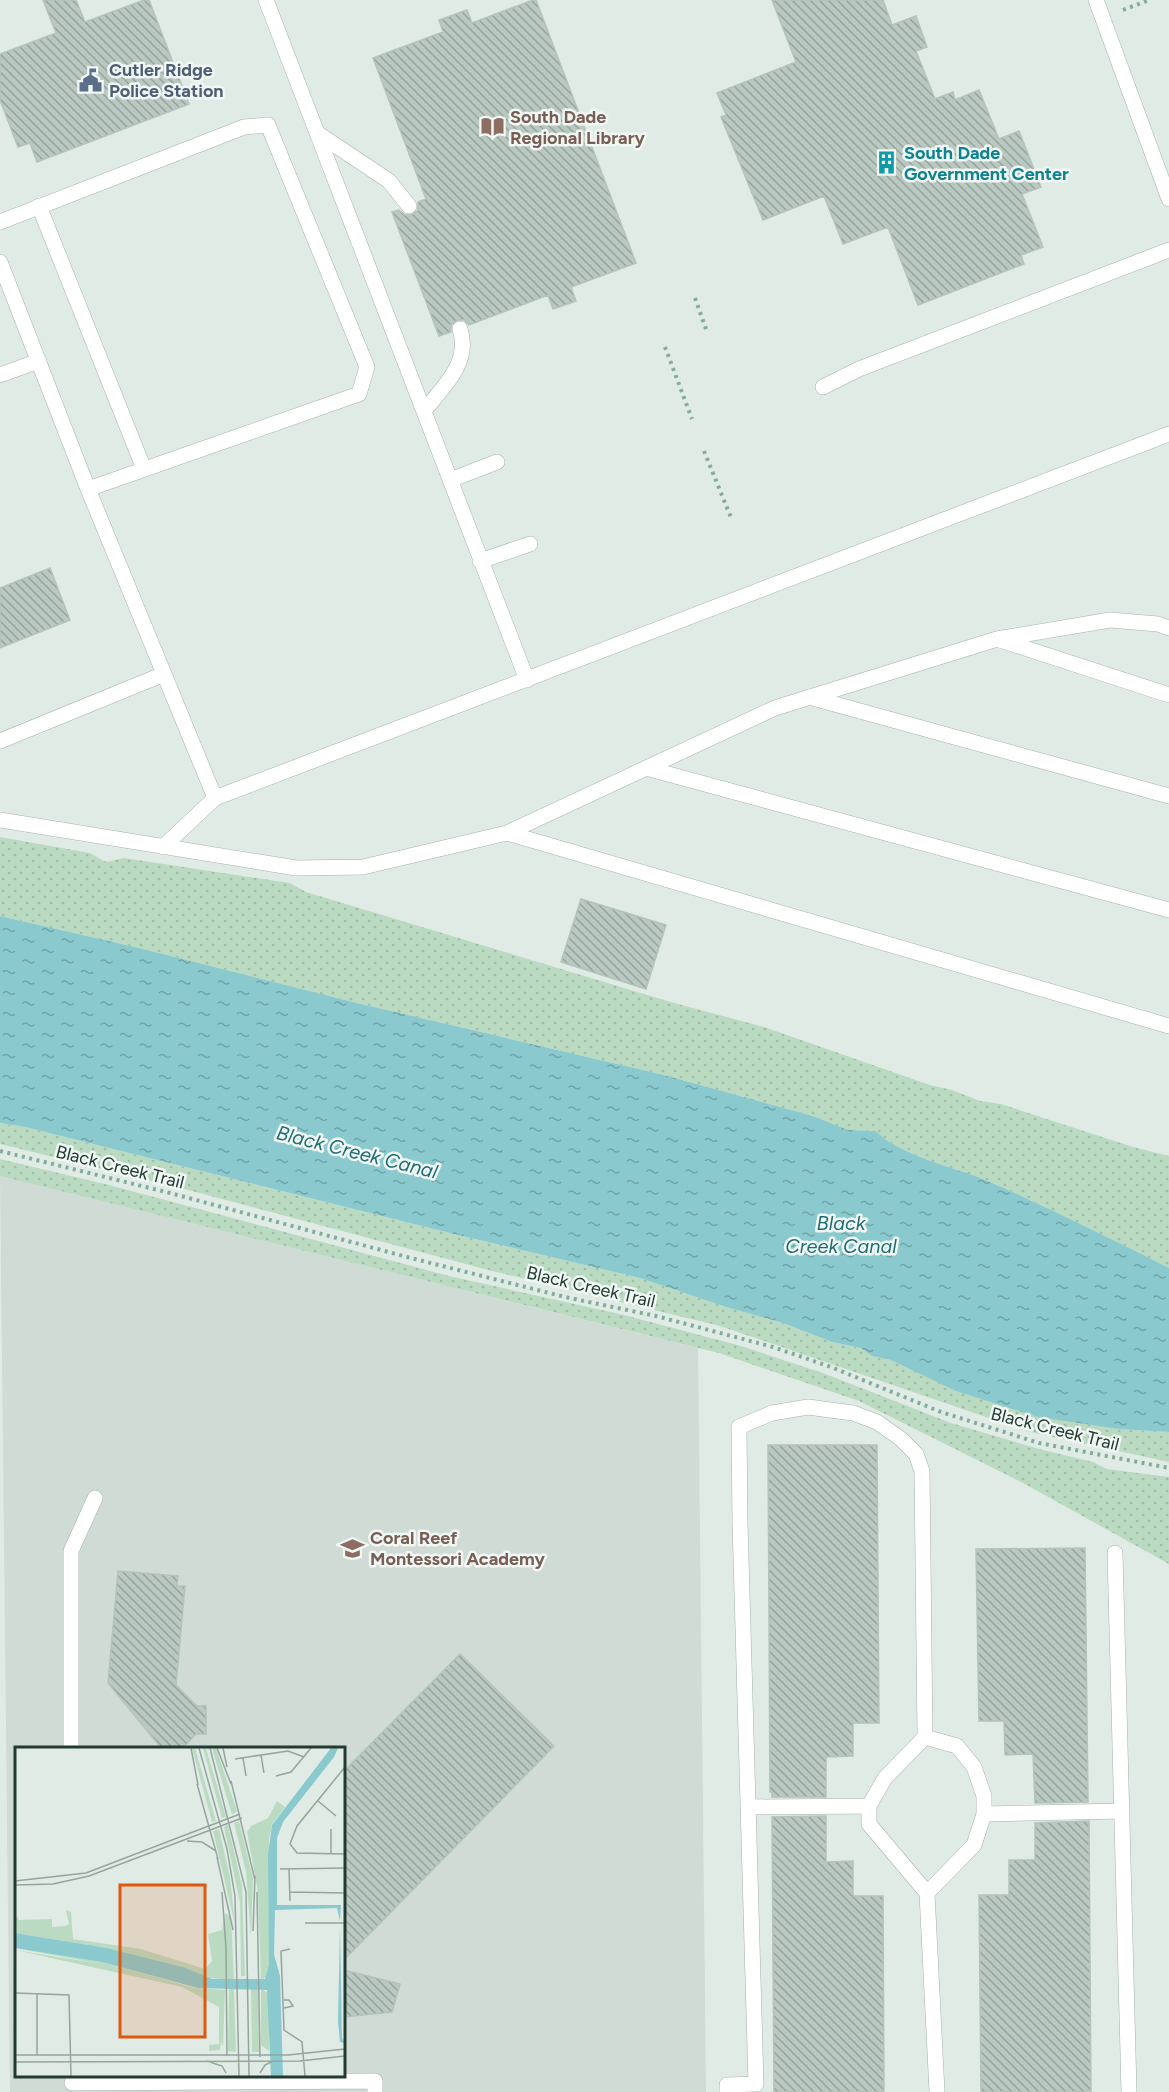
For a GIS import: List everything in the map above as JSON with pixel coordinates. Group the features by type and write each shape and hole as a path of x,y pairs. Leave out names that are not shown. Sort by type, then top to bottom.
{"lane":[{"path":"266,0 527,680"},
{"path":"1096,0 1169,198"},
{"path":"0,222 244,127 268,125 367,367 359,394 88,489"},
{"path":"317,133 389,181 409,206"},
{"path":"39,206 144,469"},
{"path":"823,387 859,369 1169,250"},
{"path":"0,261 88,489 215,798"},
{"path":"424,411 457,369 462,337 460,329"},
{"path":"0,375 39,361"},
{"path":"163,846 215,798 1169,434"},
{"path":"450,480 497,462"},
{"path":"480,561 530,544"},
{"path":"0,820 296,868 363,867 507,833 775,708 997,639 1110,620 1158,624 1169,628"},
{"path":"997,639 1169,695"},
{"path":"0,741 164,674"},
{"path":"809,697 1169,796"},
{"path":"646,768 1169,910"},
{"path":"507,833 1169,1026"},
{"path":"728,2092 727,2085 756,2084 739,1427 772,1413 808,1407 854,1413 877,1422 901,1439 916,1454 921,1471 925,1737 885,1778 869,1806 869,1824 927,1893 937,2092"},
{"path":"71,1747 71,1551 95,1498"},
{"path":"1115,1553 1128,2092"},
{"path":"925,1737 957,1746 974,1767 984,1796 984,1814 974,1845 927,1893"},
{"path":"748,1807 869,1806"},
{"path":"984,1814 1122,1811"},
{"path":"72,2084 375,2086"}],"path":[{"path":"1113,13 1149,0"},
{"path":"695,298 707,332"},
{"path":"665,347 692,419"},
{"path":"704,451 732,520"},
{"name":"Black Creek Trail","path":"0,1151 181,1196 407,1257 773,1347 831,1367 941,1412 1039,1443 1169,1468"}],"shaded area":[{"name":"Coral Reef Montessori Academy","path":"0,1176 698,1348 706,2092 10,2092"}],"green space":[{"path":"0,837 90,853 103,861 124,858 290,883 306,892 674,1003 764,1027 980,1101 1001,1104 1133,1147 1169,1156 1169,1268 988,1181 898,1147 876,1131 848,1130 813,1116 660,1074 0,916"},
{"path":"0,1123 25,1127 640,1278 726,1307 783,1323 832,1342 861,1348 872,1356 1119,1429 1169,1432 1169,1462 1030,1432 720,1326 492,1271 188,1190 0,1144"},
{"path":"0,1159 109,1185 449,1276 624,1315 741,1346 823,1373 951,1423 1093,1462 1107,1469 1169,1477 1169,1564 1023,1483 859,1401 719,1353 0,1176"}],"water":[{"name":"Black Creek Canal","path":"0,916 660,1074 813,1116 848,1130 876,1131 898,1147 988,1181 1169,1268 1169,1432 1119,1429 1038,1417 956,1391 891,1360 872,1356 861,1348 832,1342 783,1323 726,1307 640,1278 25,1127 0,1123"}],"building":[{"name":"Cutler Ridge Police Station","path":"43,0 76,0 85,22 149,0 189,104 37,162 30,143 18,147 0,100 0,54 56,33"},
{"name":"South Dade Regional Library","path":"536,0 636,263 571,287 576,301 553,309 548,295 469,325 464,320 458,320 451,325 451,332 439,336 392,212 399,210 405,215 411,215 418,210 418,202 426,199 373,58 443,32 439,20 467,10 472,23"},
{"name":"South Dade Government Center","path":"772,0 883,0 892,25 916,16 927,47 916,51 935,99 953,92 955,100 979,90 999,139 1019,131 1041,187 1022,194 1043,247 1021,255 1024,264 918,305 888,227 843,244 824,196 763,220 721,117 726,115 717,93 796,62"},
{"path":"50,568 70,620 0,648 0,588"},
{"path":"581,899 666,925 646,989 561,962"},
{"path":"768,1445 877,1445 879,1723 853,1723 853,1756 826,1757 826,1797 772,1797 772,1792 770,1792"},
{"path":"1085,1548 1088,1802 1035,1803 1033,1754 1005,1755 1004,1721 979,1721 976,1549"},
{"path":"118,1571 178,1576 177,1586 185,1586 176,1685 197,1706 206,1706 206,1734 196,1734 184,1747 160,1747 108,1683"},
{"path":"460,1654 554,1746 345,1959 345,1770"},
{"path":"826,1816 826,1862 853,1861 853,1896 883,1896 884,2092 774,2092 772,1817"},
{"path":"1089,1821 1091,2092 981,2092 979,1895 1009,1895 1009,1860 1035,1860 1035,1823"},
{"path":"345,1970 400,1984 392,2012 345,2017"}],"place":[{"name":"Cutler Ridge Police Station","path":"91,80"},
{"name":"South Dade Regional Library","path":"492,127"},
{"name":"South Dade Government Center","path":"886,163"},
{"name":"Coral Reef Montessori Academy","path":"352,1548"}]}
